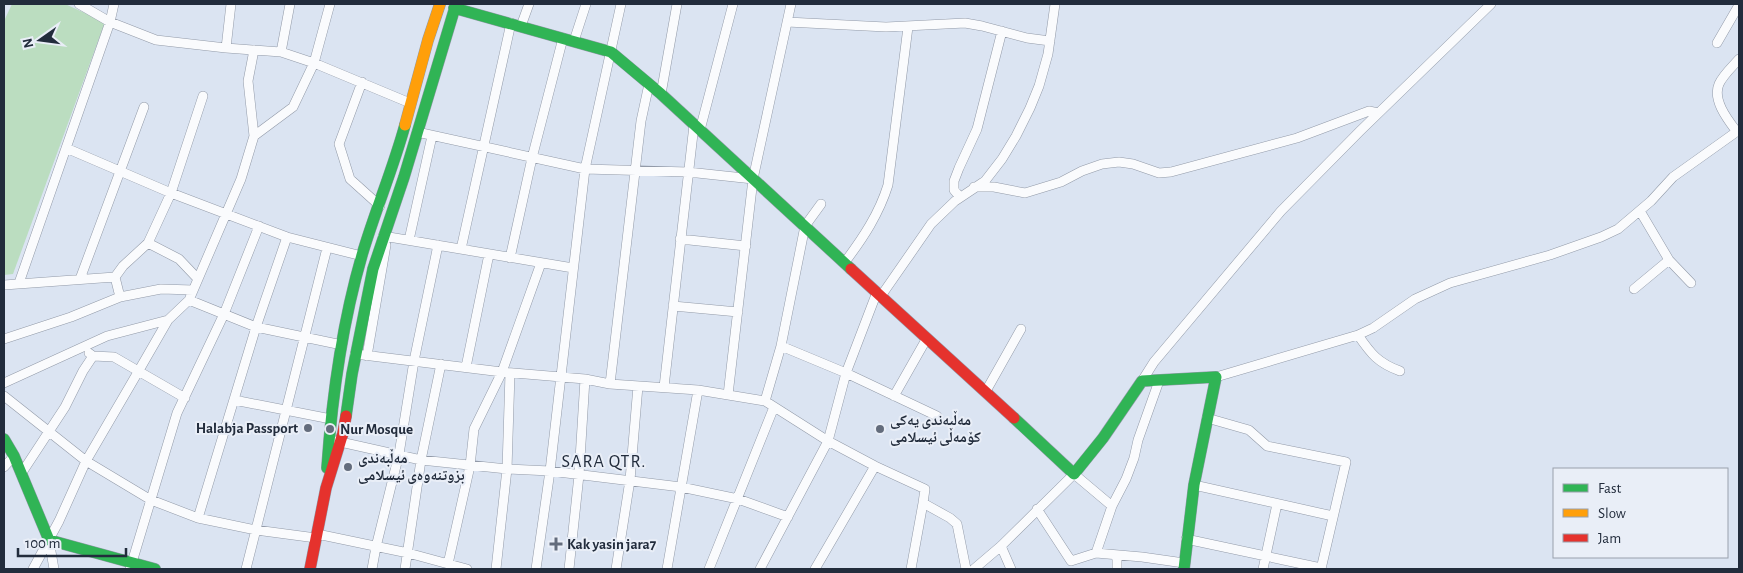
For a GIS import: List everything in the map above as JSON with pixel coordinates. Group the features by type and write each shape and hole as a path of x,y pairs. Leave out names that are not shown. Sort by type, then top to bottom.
{"main road":[{"path":"334,441 331,419 349,307 362,256 399,147 437,5"},
{"path":"310,569 334,441 361,355 373,269 385,236 455,6 611,52 661,94 1074,474 1103,438 1142,381 1216,377 1194,485 1184,566"},
{"path":"414,90 428,93"},
{"path":"4,439 14,456 49,540 131,566 155,569"}],"street":[{"path":"79,4 110,22 156,40 282,52 362,82 410,103"},
{"path":"19,283 110,22 114,4"},
{"path":"226,48 231,4"},
{"path":"282,52 290,4"},
{"path":"254,136 293,108 314,63 330,4"},
{"path":"461,250 483,147 516,25 529,4"},
{"path":"510,258 532,158 568,40 586,4"},
{"path":"536,569 550,471 585,170 621,4"},
{"path":"661,94 677,4"},
{"path":"664,387 688,172 697,128 733,4"},
{"path":"728,395 753,179 791,4"},
{"path":"760,569 828,441 846,373 879,294 931,224 960,197 984,181 992,173 1016,136 1039,86 1048,54 1055,4"},
{"path":"1142,381 1154,362 1281,211 1378,113 1491,4"},
{"path":"1717,43 1739,5"},
{"path":"788,22 908,27 966,23 1027,38 1050,41"},
{"path":"845,262 870,227 883,201 888,185 908,27"},
{"path":"960,197 954,190 954,181 977,129 1002,31"},
{"path":"33,569 49,540 86,461 168,320 188,300 227,214 241,179 254,136 248,81 254,50"},
{"path":"1216,377 1358,335 1373,328 1415,300 1450,283 1550,255 1602,237 1618,229 1673,177 1738,131 1722,108 1717,92 1718,85 1724,76 1739,59"},
{"path":"362,82 339,144 350,179 380,206"},
{"path":"610,384 641,120 649,84"},
{"path":"120,297 116,277 123,266 148,243 171,193 202,96"},
{"path":"80,280 144,107"},
{"path":"974,187 1025,193 1061,182 1082,171 1102,164 1119,162 1134,164 1159,173 1171,172 1297,138 1369,111 1378,113"},
{"path":"417,132 585,170 688,172 753,179"},
{"path":"408,240 432,136"},
{"path":"66,148 171,193 287,237 362,256"},
{"path":"765,401 781,346 805,226 822,204"},
{"path":"1640,210 1669,260 1691,283"},
{"path":"131,566 178,414 224,314 259,226"},
{"path":"385,236 573,268"},
{"path":"198,518 256,327 287,237"},
{"path":"680,239 746,246"},
{"path":"148,243 179,259 198,279"},
{"path":"372,569 399,454 414,361 438,245"},
{"path":"246,569 327,248"},
{"path":"466,367 489,254"},
{"path":"1634,288 1669,260"},
{"path":"448,564 470,466 474,429 506,372 541,263"},
{"path":"4,285 116,277"},
{"path":"4,339 71,317 120,297 161,289 193,290"},
{"path":"188,300 256,327 342,345"},
{"path":"673,306 738,312"},
{"path":"4,383 108,336 168,320"},
{"path":"986,391 1022,330"},
{"path":"1358,335 1376,359 1386,366 1400,371"},
{"path":"894,396 927,338"},
{"path":"781,346 846,373 936,416"},
{"path":"81,348 93,356 114,357 185,398"},
{"path":"361,355 585,379 610,384 698,390 765,401 828,441 925,489 911,569"},
{"path":"22,474 65,407 83,370 93,356"},
{"path":"405,569 422,460 441,364"},
{"path":"496,569 507,469 506,372"},
{"path":"569,569 579,474 585,379"},
{"path":"1096,553 1112,506 1134,458 1138,440 1160,381"},
{"path":"616,569 630,480 638,386"},
{"path":"667,569 698,390"},
{"path":"4,396 86,461 151,500 198,518 256,530 317,536 408,553 436,565 448,564 468,569"},
{"path":"234,400 331,419"},
{"path":"709,569 774,407"},
{"path":"1186,539 1321,568 1346,462 1267,446 1250,430 1208,418"},
{"path":"334,441 422,460 470,466 579,474 681,487 738,499 788,517"},
{"path":"4,467 14,456"},
{"path":"815,569 876,466"},
{"path":"974,569 1074,474 1112,506"},
{"path":"1194,485 1333,516"},
{"path":"923,503 957,524 966,569"},
{"path":"1263,569 1277,504"},
{"path":"1038,509 1071,561 1096,553 1142,557 1184,566"},
{"path":"49,540 53,568"},
{"path":"1000,546 1011,569"},
{"path":"1117,555 1117,569"}],"green space":[{"path":"12,4 65,4 105,22 13,274 4,275 4,21"}],"traffic: fast":[{"path":"346,416 352,374 373,269 404,177 456,4"},
{"path":"454,8 611,52 661,94 851,269"},
{"path":"327,468 335,387 349,307 362,255 405,125"},
{"path":"1014,418 1074,474 1103,438 1142,381 1216,377 1194,485 1184,569"},
{"path":"4,439 14,456 49,540 155,569"}],"traffic: slow":[{"path":"405,125 428,40 440,4"}],"traffic: jam":[{"path":"851,269 1014,418"},
{"path":"310,569 326,488 343,433 346,416"}],"place":[{"name":"Halabja Passport","path":"308,428"},
{"name":"Nur Mosque","path":"330,429"},
{"name":"مەڵبەندی یەکی کۆمەڵی ئیسلامی","path":"880,429"},
{"name":"مەڵبەندی بزوتنەوەی ئیسلامی","path":"348,467"},
{"name":"Kak yasin jara7","path":"556,544"}],"district":[{"name":"SARA QTR.","path":"604,461"}]}
